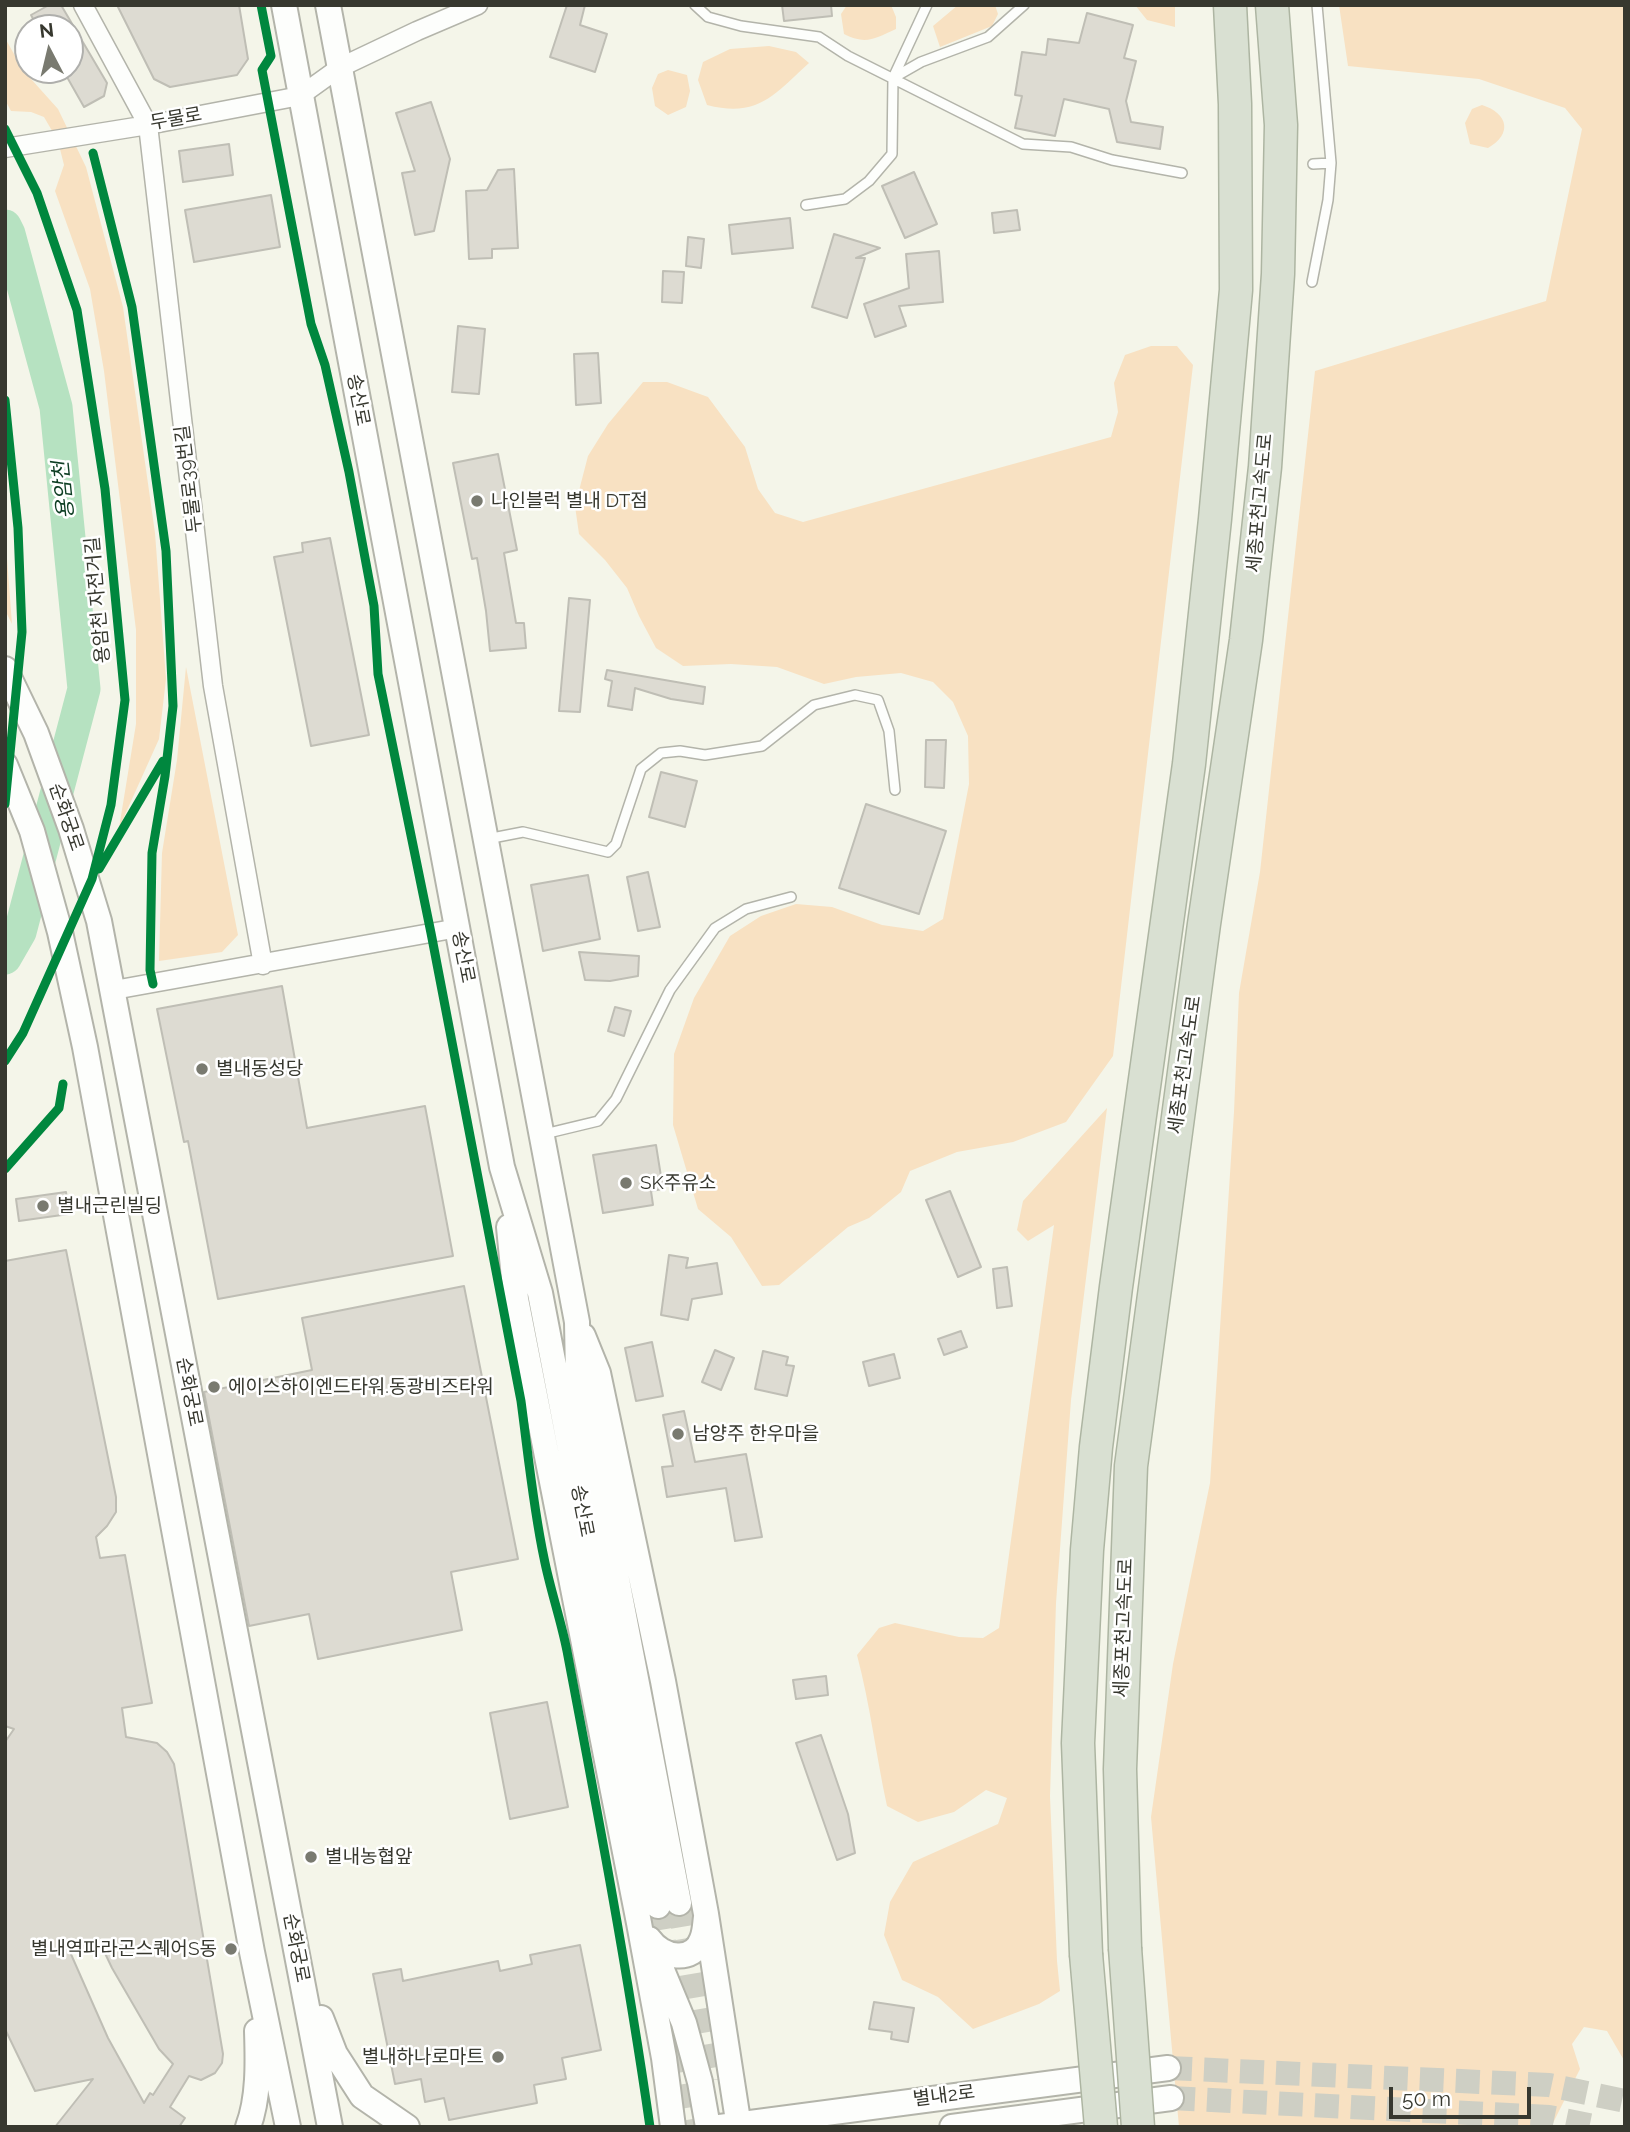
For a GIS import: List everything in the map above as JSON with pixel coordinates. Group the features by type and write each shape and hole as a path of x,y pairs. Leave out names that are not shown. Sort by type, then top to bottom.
{"highway":[{"name":"세종포천고속도로","path":"1101,2127 1086,1954 1078,1743 1087,1550 1096,1447 1114,1300 1189,765 1215,519 1236,290 1235,104 1230,5"},
{"name":"세종포천고속도로","path":"1138,2127 1125,1948 1119,1769 1131,1466 1204,924 1246,640 1265,467 1278,274 1281,125 1272,5"}],"street":[{"name":"두물로39번길","path":"83,5 148,125 213,686 263,965"},
{"name":"송산로","path":"284,5 502,1167 540,1293 668,1905 578,1376 577,1322 328,5"},
{"name":"두물로","path":"5,148 148,125 300,96 339,68 478,5"},
{"name":"순화궁로","path":"5,669 36,733 71,828 99,921 330,2127"},
{"name":"순화궁로","path":"5,765 32,831 60,932 85,1047 256,1971 288,2127"},
{"path":"113,987 263,965 458,928"},
{"path":"502,1167 516,1299 645,1933 673,2127"},
{"path":"577,1322 598,1373 663,1681 706,1914 732,2126"},
{"path":"645,1933 663,1954 678,1956 691,1951 702,1941 706,1914"},
{"path":"645,1933 684,2023 700,2082 708,2127"},
{"path":"299,1959 335,2054 362,2096 407,2127"},
{"path":"248,2127 258,2068 256,1971"},
{"name":"별내2로","path":"732,2126 1168,2068"},
{"name":"별내2로","path":"952,2127 1171,2098"}],"lane":[{"path":"695,5 708,17 741,26 819,37 848,56 1023,144 1071,147 1112,160 1182,173"},
{"path":"806,205 845,199 869,181 892,154 893,79 927,5"},
{"path":"893,79 921,62 988,37 1024,5"},
{"path":"1312,282 1328,200 1331,163 1317,5"},
{"path":"1313,164 1331,163"},
{"path":"485,840 523,832 608,852 616,844 641,769 661,753 680,751 705,755 762,746 814,705 855,695 878,700 889,731 895,790"},
{"path":"542,1134 598,1121 616,1098 670,990 715,928 746,908 791,897"}],"shaded area":[{"path":"847,5 891,5 896,17 896,29 864,40 844,34 841,14"},
{"path":"958,5 995,5 998,14 992,26 940,47 933,26"},
{"path":"1135,5 1175,5 1175,27 1147,20"},
{"path":"1339,5 1625,5 1625,2062 1607,2031 1584,2027 1572,2044 1580,2069 1551,2127 1179,2127 1151,1817 1173,1664 1210,1483 1239,993 1260,872 1315,371 1546,301 1582,129 1565,108 1479,79 1348,66"},
{"path":"5,38 14,54 14,84 36,84 58,109 86,167 123,307 155,533 166,679 159,739 119,828 136,724 136,630 104,371 90,289 55,191 64,165 58,141 44,117 31,112 11,111 5,100"},
{"path":"769,46 796,52 809,63 775,94 752,106 725,108 707,105 698,80 703,62 730,49"},
{"path":"668,70 687,75 690,91 686,107 668,115 655,106 652,88 658,74"},
{"path":"1482,105 1497,113 1504,124 1501,136 1488,148 1470,144 1465,123 1472,109"},
{"path":"1151,346 1177,346 1193,365 1113,1056 1066,1122 1013,1142 957,1152 910,1171 901,1192 869,1218 848,1227 779,1285 762,1286 731,1237 698,1209 673,1125 674,1054 694,998 730,936 761,916 796,904 832,907 882,925 923,931 943,919 969,784 968,736 953,702 933,682 901,673 856,677 824,684 777,667 731,664 683,666 656,648 627,588 605,560 579,534 575,506 588,456 608,424 643,382 667,382 708,397 745,447 758,489 775,513 803,522 1111,437 1118,412 1114,383 1125,355"},
{"path":"5,532 12,624 5,610"},
{"path":"186,667 238,935 222,952 159,961 162,853 177,760"},
{"path":"1107,1108 1071,1400 1056,1603 1050,1796 1060,1991 1039,2004 973,2029 938,1997 902,1980 884,1935 890,1902 913,1862 998,1824 1007,1798 986,1790 954,1812 918,1822 887,1806 857,1655 879,1628 895,1623 959,1637 983,1638 999,1628 1054,1225 1028,1241 1017,1230 1023,1201"}],"building":[{"path":"49,5 61,5 66,14 33,14"},
{"path":"117,5 239,5 248,59 237,75 170,87 154,79"},
{"path":"567,5 585,5 580,25 607,34 595,72 550,57"},
{"path":"782,5 831,5 832,16 784,21"},
{"path":"1087,13 1133,25 1124,58 1136,61 1126,101 1131,122 1163,127 1160,149 1117,142 1109,109 1064,99 1055,136 1015,128 1022,96 1015,95 1022,52 1046,55 1048,39 1079,43"},
{"path":"84,44 107,83 104,96 84,107 71,84 84,84"},
{"path":"431,102 450,159 434,231 415,235 402,173 415,171 396,113"},
{"path":"229,144 233,175 183,182 179,151"},
{"path":"514,169 518,248 492,249 492,258 469,259 466,191 487,190 498,170"},
{"path":"914,172 937,224 905,238 882,186"},
{"path":"271,195 280,247 194,262 185,210"},
{"path":"1017,210 1020,230 994,233 992,213"},
{"path":"790,218 793,248 732,254 729,225"},
{"path":"834,234 880,248 856,258 865,258 847,318 812,307"},
{"path":"688,237 704,239 701,268 686,266"},
{"path":"939,251 943,302 899,306 906,326 875,337 864,304 909,288 906,254"},
{"path":"663,271 684,272 682,303 662,302"},
{"path":"458,326 485,329 479,394 452,392"},
{"path":"598,353 601,403 576,405 574,354"},
{"path":"498,454 517,550 504,553 516,623 524,623 526,648 490,651 477,558 472,559 453,463"},
{"path":"330,538 369,735 311,746 274,557 303,552 302,543"},
{"path":"569,598 590,600 580,712 559,711"},
{"path":"607,670 705,687 703,704 671,699 635,688 632,710 608,706 612,681 605,679"},
{"path":"926,740 946,740 944,788 925,787"},
{"path":"661,772 697,781 685,827 649,817"},
{"path":"866,804 946,831 919,914 839,888"},
{"path":"648,872 660,927 638,931 627,877"},
{"path":"588,875 600,939 543,951 531,885"},
{"path":"579,952 639,956 638,976 610,981 585,980"},
{"path":"282,986 307,1128 425,1106 453,1256 218,1299 188,1141 184,1142 157,1009"},
{"path":"615,1007 631,1011 624,1036 608,1031"},
{"path":"656,1145 663,1189 651,1191 653,1205 603,1213 593,1155"},
{"path":"950,1191 981,1267 958,1277 926,1200"},
{"name":"별내근린빌딩","path":"66,1192 69,1214 19,1221 16,1199"},
{"path":"66,1250 116,1497 116,1512 96,1537 100,1558 125,1555 152,1703 122,1708 126,1737 157,1743 167,1752 174,1764 223,2054 222,2063 215,2073 201,2080 189,2076 170,2107 185,2118 179,2127 55,2127 93,2079 35,2091 5,2029 5,1742 14,1729 5,1726 5,1261","holes":["102,1947 159,2049 173,2064 153,2095 150,2093 144,2103 108,2038 70,1952"]},
{"path":"669,1255 688,1258 686,1268 717,1263 722,1294 692,1299 688,1320 661,1315"},
{"path":"1007,1267 1012,1306 997,1308 993,1269"},
{"path":"464,1286 518,1559 451,1572 462,1630 318,1659 309,1614 249,1626 204,1392 312,1370 302,1318"},
{"path":"961,1331 967,1347 944,1355 938,1339"},
{"path":"652,1342 663,1396 636,1401 625,1348"},
{"path":"715,1350 734,1358 721,1390 702,1382"},
{"path":"763,1351 788,1357 786,1365 794,1366 787,1396 755,1389"},
{"path":"894,1354 900,1378 869,1386 863,1362"},
{"path":"684,1411 695,1462 746,1454 762,1537 735,1541 726,1488 667,1497 662,1467 673,1466 663,1415"},
{"path":"826,1676 828,1695 796,1699 793,1680"},
{"path":"547,1702 568,1807 510,1819 490,1713"},
{"path":"821,1735 848,1814 855,1853 837,1860 796,1743"},
{"path":"580,1945 601,2050 562,2058 566,2079 534,2085 537,2103 449,2120 444,2098 425,2102 421,2079 395,2084 373,1974 401,1969 403,1981 498,1961 500,1971 532,1964 530,1955"},
{"path":"874,2002 914,2008 908,2042 891,2039 892,2032 869,2029"}],"waterway":[{"name":"용암천","path":"5,226 56,407 84,689 20,932 5,958"}],"tunnel":[{"path":"679,1903 709,2081"},
{"path":"658,1906 668,1967"},
{"path":"681,2048 694,2127"},
{"path":"1168,2068 1549,2085 1625,2101"},
{"path":"1171,2098 1549,2117 1598,2127"}],"cycle path":[{"path":"261,5 271,56 262,70 311,324 325,365 349,472 374,606 378,674 521,1401 540,1538 565,1639 622,1948 650,2127"},
{"name":"용암천 자전거길","path":"5,129 37,193 77,310 105,489 125,700 111,805 92,879 23,1033 5,1061"},
{"path":"93,153 132,307 166,551 173,706 152,853 150,970 153,984"},
{"path":"5,400 18,528 22,632 5,804"},
{"path":"99,869 163,761"},
{"path":"5,1169 59,1108 63,1084"}],"place":[{"name":"나인블럭 별내 DT점","path":"477,501"},
{"name":"별내동성당","path":"202,1069"},
{"name":"SK주유소","path":"626,1183"},
{"name":"별내근린빌딩","path":"43,1206"},
{"name":"에이스하이엔드타워.동광비즈타워","path":"214,1387"},
{"name":"남양주 한우마을","path":"678,1434"},
{"name":"별내농협앞","path":"311,1857"},
{"name":"별내역파라곤스퀘어S동","path":"231,1949"},
{"name":"별내하나로마트","path":"498,2057"}]}
